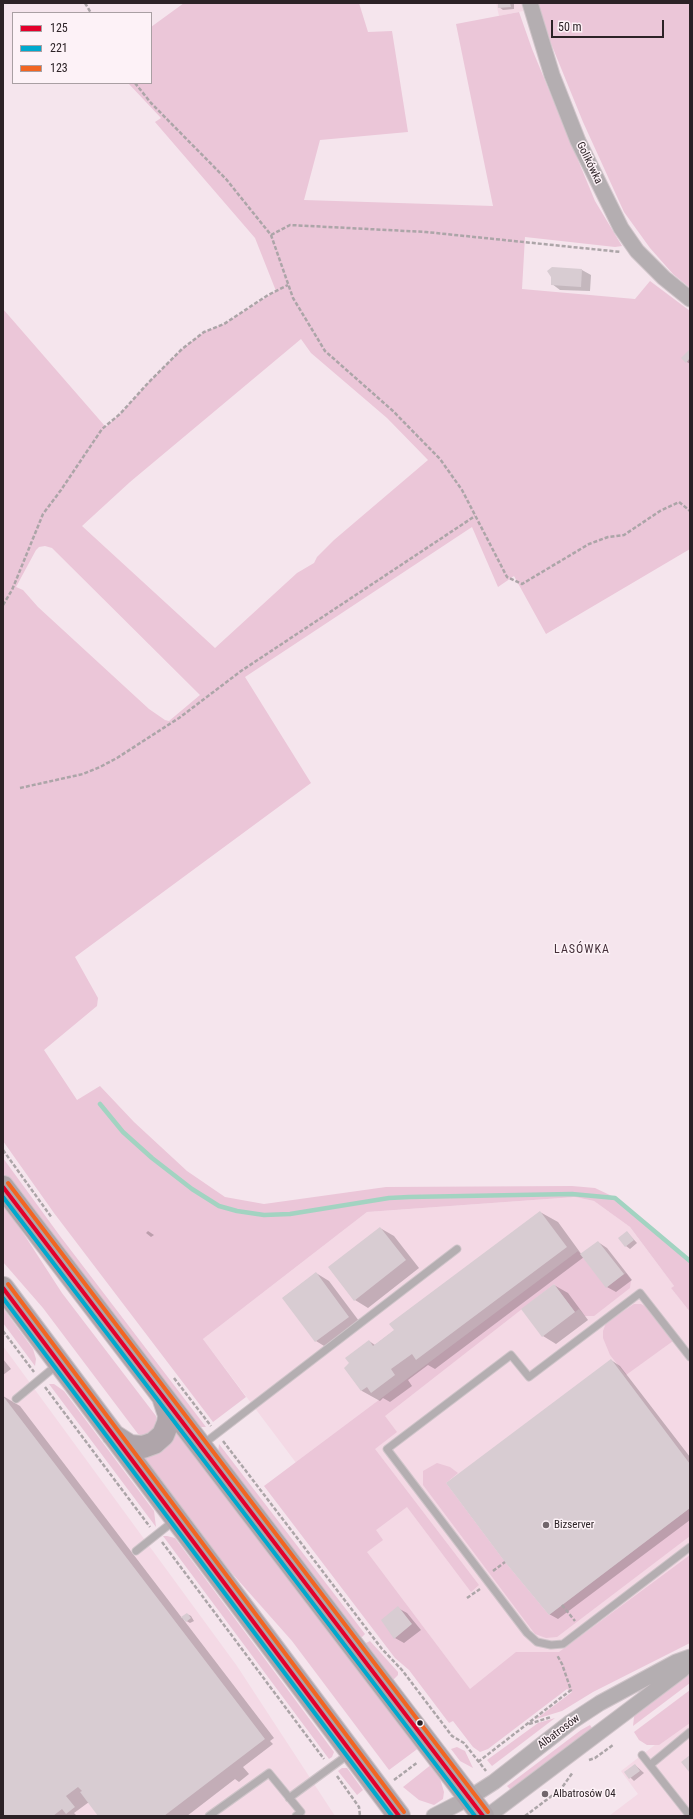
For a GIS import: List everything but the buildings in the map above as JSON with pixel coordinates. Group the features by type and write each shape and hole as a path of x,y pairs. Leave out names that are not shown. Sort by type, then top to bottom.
{"main road":[{"path":"3,1187 483,1816"},
{"path":"3,1288 399,1816"},
{"path":"107,1428 120,1440 130,1446 142,1447 154,1443 163,1435 169,1419 168,1410 162,1397"}],"street":[{"name":"Golikówka","path":"530,3 552,75 578,141 621,228 637,251 664,278 690,298"},
{"name":"Albatrosów","path":"434,1816 469,1798 494,1782 582,1714 665,1668 690,1657"},
{"path":"488,1816 682,1670 690,1662"}],"lane":[{"path":"200,1447 457,1249"},
{"path":"690,1357 640,1293 529,1377 511,1355 387,1449 526,1633 537,1642 551,1645 563,1644 690,1547"},
{"path":"16,1398 59,1364"},
{"path":"136,1551 176,1519"},
{"path":"650,1765 690,1732"},
{"path":"289,1798 351,1752"},
{"path":"642,1755 690,1816"},
{"path":"214,1815 269,1773 301,1812 296,1816"}],"path":[{"path":"85,3 90,12"},
{"path":"136,84 152,103 226,179 271,235 293,298 324,351 392,411 440,460 462,490 507,577 522,584 589,544 608,537 624,535 660,511 679,502 690,510"},
{"path":"271,235 290,225 426,232 619,252 637,251"},
{"path":"3,605 12,590 43,514 102,429 120,414 182,349 198,336 224,324 268,295 288,285"},
{"path":"20,788 83,774 100,767 179,718 241,671 475,516"},
{"path":"3,1150 53,1220"},
{"path":"3,1331 32,1370"},
{"path":"169,1372 210,1424"},
{"path":"44,1385 152,1529"},
{"path":"223,1441 382,1649 402,1670 452,1736 464,1743 484,1769"},
{"path":"160,1539 326,1762"},
{"path":"467,1598 505,1562"},
{"path":"562,1605 582,1630"},
{"path":"478,1762 571,1690 562,1664 551,1645"},
{"path":"583,1764 595,1758 612,1745"},
{"path":"396,1779 420,1760"},
{"path":"525,1816 561,1789 578,1767"},
{"path":"334,1773 359,1807 360,1816"}],"shaded area":[{"path":"184,3 359,3 368,32 392,31 408,132 320,140 304,200 493,206 456,24 519,12 532,49 595,201 622,246 615,247 525,237 522,289 635,299 650,281 690,311 690,549 546,634 514,576 498,587 472,527 245,677 311,783 75,957 98,998 97,1006 44,1050 77,1100 100,1086 134,1122 187,1171 225,1197 264,1204 386,1187 572,1186 595,1188 616,1198 690,1261 690,1312 671,1288 674,1286 630,1227 594,1201 575,1197 367,1212 203,1339 246,1397 213,1422 54,1213 3,1141 3,309 104,425 107,426 182,349 204,332 224,324 276,291 255,238 155,122 161,118 129,84 152,84 152,26","holes":["301,339 311,353 387,418 428,460 334,540 317,557 314,563 297,573 215,648 82,526 130,482","45,546 52,548 200,695 169,721 165,720 149,709 38,607 23,590 16,587 36,550 39,547"]},
{"path":"496,3 522,3 523,11 499,16"},
{"path":"538,3 690,3 690,288 673,274 650,248 624,212 583,122 550,41"},
{"path":"3,1158 60,1236 206,1427 200,1427 45,1230 3,1173"},
{"path":"575,1197 594,1201 630,1227 674,1286 671,1288 690,1312 690,1566 539,1681 469,1693 203,1339 367,1212"},
{"path":"3,1202 62,1293 156,1416 158,1427 143,1436 138,1434 43,1308 3,1262"},
{"path":"578,1251 606,1287 626,1273 631,1280 630,1288 594,1316 585,1316 579,1309 575,1312 554,1284 385,1416 397,1432 375,1449 479,1585 471,1592 407,1507 376,1530 383,1540 367,1552 470,1689 516,1652 559,1652 690,1555 690,1643 593,1692 562,1711 536,1719 572,1692 567,1689 488,1749 480,1752 473,1747 453,1721 449,1723 409,1670 395,1658 264,1486"},
{"path":"634,1304 641,1304 647,1307 673,1341 626,1375 610,1355 603,1338 603,1331 606,1323"},
{"path":"3,1308 33,1349 36,1359 35,1366 3,1323"},
{"path":"3,1346 237,1666 335,1816 3,1816"},
{"path":"49,1384 54,1384 64,1391 154,1511 156,1527"},
{"path":"176,1432 420,1747 389,1770 292,1641 230,1571 144,1457 158,1454 164,1450 170,1444"},
{"path":"219,1444 365,1634 362,1637 355,1636 218,1454"},
{"path":"437,1463 450,1467 458,1473 446,1483 505,1562 549,1615 690,1508 690,1536 557,1637 546,1638 535,1634 423,1485 423,1471"},
{"path":"163,1536 175,1538 334,1752 332,1757 329,1759"},
{"path":"370,1641 398,1672 398,1675 393,1680 384,1672 366,1649 366,1643"},
{"path":"690,1670 690,1683 633,1726 634,1717 638,1709"},
{"path":"690,1690 690,1723 659,1745 647,1745 639,1740 634,1732"},
{"path":"555,1718 492,1766 487,1760 538,1723"},
{"path":"690,1718 690,1816 609,1816 638,1794 621,1771"},
{"path":"590,1725 592,1728 511,1790 507,1786 581,1730"},
{"path":"457,1747 465,1751 473,1768 460,1761 451,1749"},
{"path":"432,1764 439,1775 444,1792 443,1799 434,1805 419,1800 403,1787"},
{"path":"342,1768 347,1768 363,1790 357,1795 338,1771"}],"waterway":[{"path":"100,1104 123,1132 152,1158 192,1189 219,1206 237,1211 264,1215 290,1214 389,1198 409,1197 572,1194 615,1198 690,1261"}],"transit line":[{"name":"123","path":"8,1183 488,1812"},
{"name":"125","path":"3,1187 483,1816"},
{"name":"221","path":"3,1197 475,1816"},
{"name":"123","path":"8,1284 404,1812"},
{"name":"125","path":"3,1288 399,1816"},
{"name":"221","path":"3,1298 392,1816"}],"place":[{"name":"Bizserver","path":"546,1525"},
{"name":"Albatrosów 04","path":"545,1794"}],"district":[{"name":"LASÓWKA","path":"582,950"}]}
